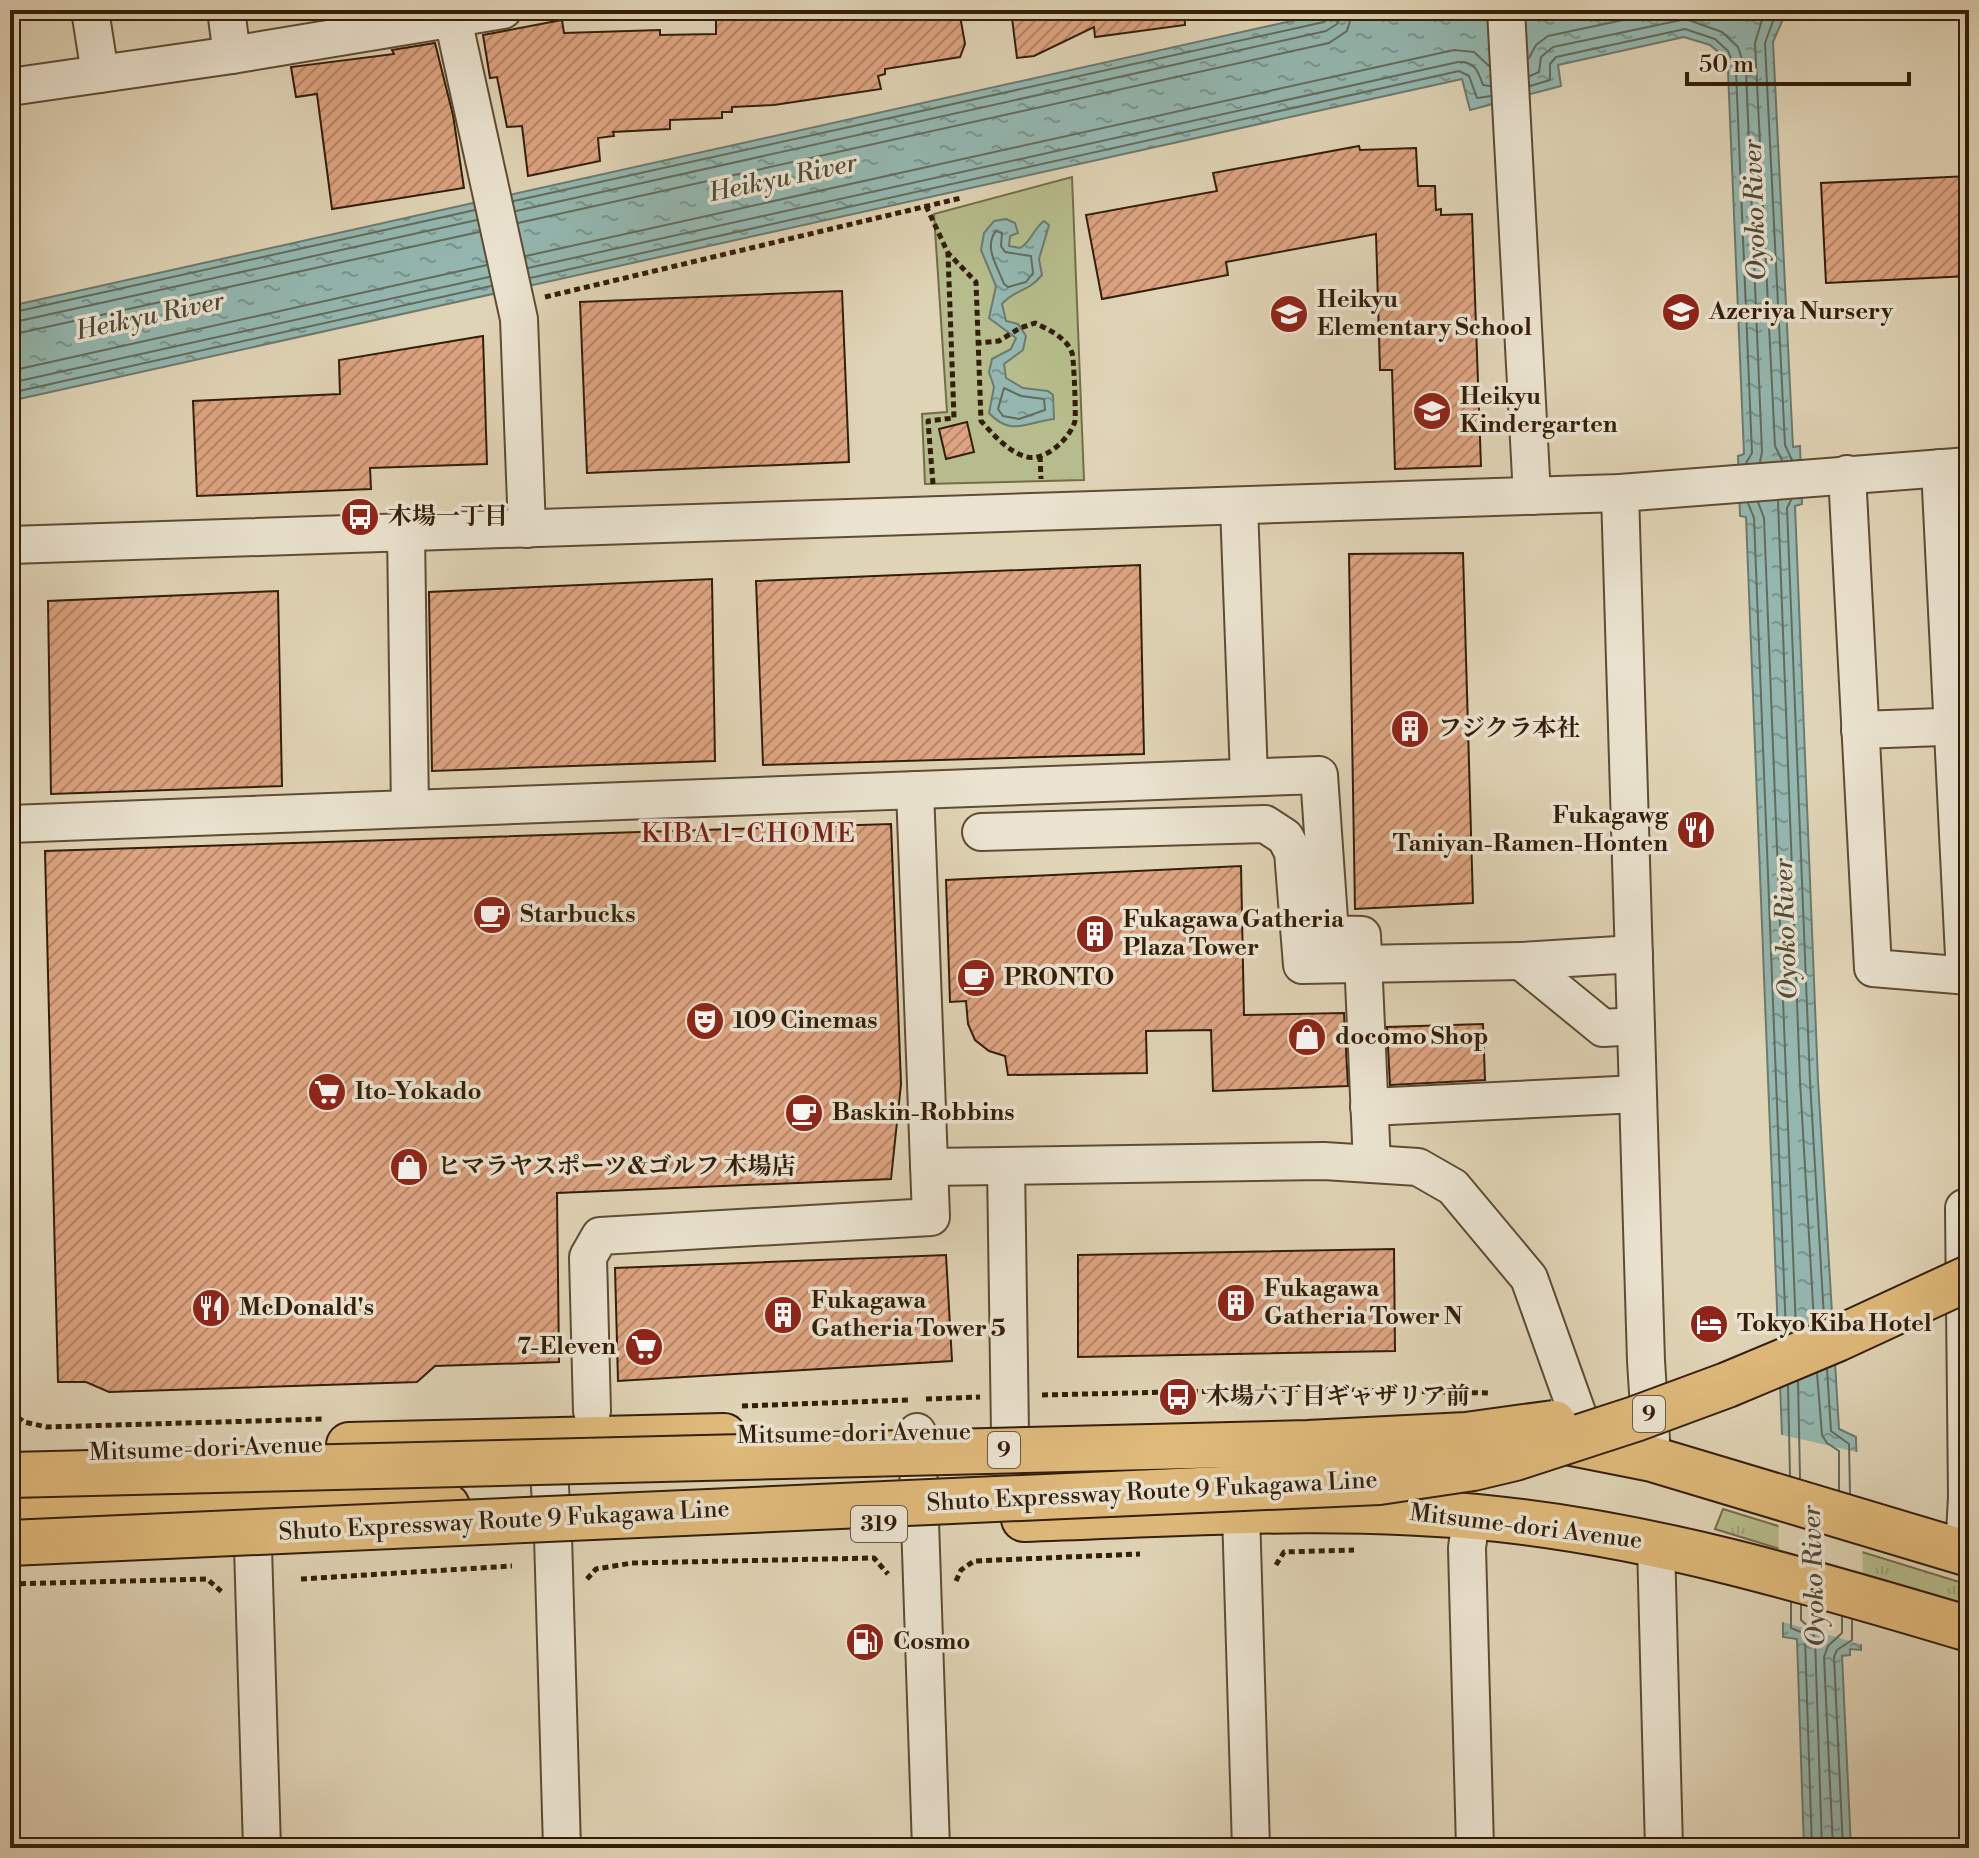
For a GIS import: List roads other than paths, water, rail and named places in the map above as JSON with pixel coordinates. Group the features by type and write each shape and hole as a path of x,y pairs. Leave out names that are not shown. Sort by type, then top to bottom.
{"main road":[{"name":"Shuto Expressway Route 9 Fukagawa Line","path":"10,1475 1308,1443 1466,1435 1562,1422 1680,1395 1842,1332 1969,1275"},
{"name":"Shuto Expressway Route 9 Fukagawa Line","path":"10,1543 1379,1482 1473,1468 1515,1458 1635,1419 1837,1339 1969,1275"},
{"name":"Mitsume-dori Avenue","path":"10,1454 917,1432 1010,1414 1397,1421 1520,1432 1652,1459 1966,1553"},
{"path":"10,1510 236,1499 460,1506 553,1536"},
{"name":"Mitsume-dori Avenue","path":"10,1556 921,1522 1241,1512 1395,1511 1525,1523 1656,1544 1744,1563 1969,1629"}],"street":[{"path":"90,10 100,74"},
{"path":"226,10 232,55"},
{"path":"10,87 232,55 452,14 503,10"},
{"path":"1506,10 1532,496"},
{"path":"452,14 489,188 523,298 519,319 527,529"},
{"path":"10,545 1620,493 1719,487 1830,476 1955,467 1967,976 1873,968 1860,730 1830,476"},
{"path":"1620,493 1646,1361 1652,1459"},
{"path":"1239,506 1249,777"},
{"path":"406,533 410,809"},
{"path":"1860,730 1961,726"},
{"path":"10,824 1319,775 1330,934 1362,935 1372,1164"},
{"path":"592,1411 588,1257 600,1236 931,1217 915,790"},
{"path":"981,832 1265,824 1285,837 1293,852 1302,965 1521,961 1634,954"},
{"path":"1521,961 1603,1028 1636,1026"},
{"path":"1369,1107 1638,1094"},
{"path":"929,1167 1324,1161 1418,1167 1453,1187 1529,1278 1589,1446"},
{"path":"1006,1166 1010,1414"},
{"path":"1966,1553 1964,1208 1969,1208"},
{"path":"917,1432 931,1848"},
{"path":"547,1439 553,1536 562,1848"},
{"path":"1241,1512 1251,1848"},
{"path":"1471,1517 1467,1548 1475,1848"},
{"path":"1656,1544 1664,1848"},
{"path":"253,1547 262,1848"}],"water":[{"path":"1341,10 1787,10 1773,42 1793,447 1800,446 1802,504 1795,506 1818,1081 1839,1429 1856,1437 1861,1650 1850,1649 1850,1655 1842,1656 1851,1848 1804,1848 1797,1639 1783,1637 1782,1435 1746,517 1740,516 1738,456 1744,454 1728,71 1722,55 1710,45 1684,37 1558,65 1561,86 1470,110 1462,79 10,401 10,306"},
{"path":"1006,219 1015,223 1018,233 1010,236 1009,246 1020,248 1044,221 1049,225 1039,259 1042,275 1002,304 1006,321 1018,324 1026,336 1023,350 1004,364 1006,378 1023,388 1048,391 1053,395 1054,419 1020,426 1005,424 989,413 994,387 989,372 992,359 1011,349 1016,338 989,318 996,286 981,250 984,233 994,221"}],"place":[{"name":"Azeriya Nursery","path":"1681,312"},
{"name":"Heikyu Elementary School","path":"1289,314"},
{"name":"Heikyu Kindergarten","path":"1432,411"},
{"name":"木場一丁目","path":"360,517"},
{"name":"フジクラ本社","path":"1410,729"},
{"name":"Fukagawg Taniyan-Ramen-Honten","path":"1696,830"},
{"name":"Starbucks","path":"492,915"},
{"name":"Fukagawa Gatheria Plaza Tower","path":"1095,934"},
{"name":"PRONTO","path":"976,978"},
{"name":"109 Cinemas","path":"705,1021"},
{"name":"docomo Shop","path":"1307,1037"},
{"name":"Ito-Yokado","path":"327,1092"},
{"name":"Baskin-Robbins","path":"804,1113"},
{"name":"ヒマラヤスポーツ&ゴルフ 木場店","path":"409,1167"},
{"name":"Fukagawa Gatheria Tower N","path":"1236,1303"},
{"name":"McDonald's","path":"211,1308"},
{"name":"Fukagawa Gatheria Tower 5","path":"783,1315"},
{"name":"Tokyo Kiba Hotel","path":"1709,1324"},
{"name":"7-Eleven","path":"644,1347"},
{"name":"木場六丁目ギャザリア前","path":"1178,1397"},
{"name":"Cosmo","path":"865,1642"}],"district":[{"name":"KIBA 1-CHOME","path":"749,834"}],"water label":[{"name":"Heikyu River","path":"783,178"},
{"name":"Oyoko River","path":"1755,210"},
{"name":"Heikyu River","path":"150,316"},
{"name":"Oyoko River","path":"1786,929"},
{"name":"Oyoko River","path":"1814,1576"}]}
